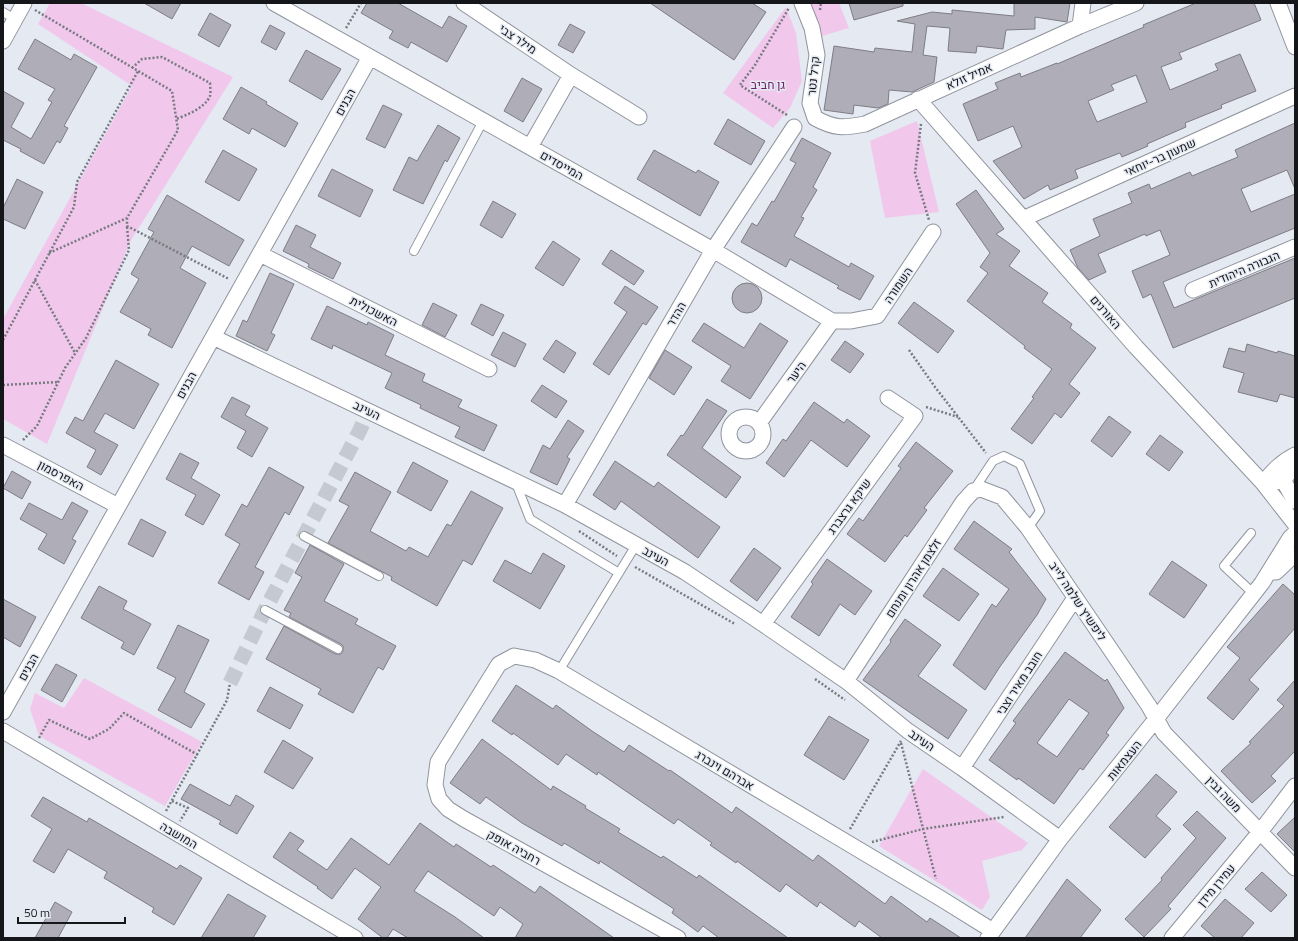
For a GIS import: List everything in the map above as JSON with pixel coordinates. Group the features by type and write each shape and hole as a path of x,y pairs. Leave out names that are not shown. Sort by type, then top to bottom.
{"street":[{"path":"3,42 9,15 24,3"},
{"name":"המייסדים","path":"274,3 713,250 832,321 851,322"},
{"name":"מילר צבי","path":"464,3 571,75 639,117"},
{"name":"קרל נטר","path":"802,3 812,28 817,55 810,103"},
{"path":"1080,26 1083,3"},
{"name":"אמיל זולא","path":"810,103 815,118 827,125 844,128 865,124 1080,26 1136,3"},
{"path":"1278,3 1295,47"},
{"name":"הבנים","path":"3,712 370,57"},
{"path":"530,147 571,75"},
{"name":"שמעון בר-יוחאי","path":"1025,218 1295,96"},
{"name":"האורנים","path":"918,99 1025,218 1136,347 1263,483 1295,524"},
{"name":"ההדר","path":"565,505 713,250 792,122"},
{"name":"השמורה","path":"851,322 877,316 933,232"},
{"name":"הגבורה היהודית","path":"1193,290 1295,247"},
{"name":"האשכולית","path":"260,254 489,369"},
{"name":"היער","path":"759,423 832,321"},
{"name":"העינב","path":"213,337 565,505 685,572 846,681 904,737 962,768 1060,839"},
{"path":"888,398 915,416"},
{"name":"שיקא גרצברג","path":"763,624 915,416"},
{"name":"האפרסמון","path":"8,447 118,506"},
{"path":"1263,483 1284,460 1295,455"},
{"path":"1263,483 1283,480 1295,466"},
{"path":"1283,480 1295,501"},
{"name":"ליפשיץ שלמה לייב","path":"972,491 981,489 1002,497 1028,528 1149,706 1156,719"},
{"name":"זלצמן אהרון ומנחם","path":"846,681 963,502 972,491"},
{"name":"העצמאות","path":"990,934 1060,839 1258,588 1290,538 1295,533"},
{"name":"העצמאות","path":"1258,588 1295,554"},
{"name":"העצמאות","path":"1280,569 1295,562"},
{"name":"חובב מאיר וצבי","path":"962,768 1075,598"},
{"name":"אברהם וינברג","path":"470,710 499,664 514,656 535,660 559,671 940,898 990,934"},
{"name":"רחביה אופק","path":"470,710 438,762 435,785 439,799 448,809 678,938"},
{"name":"משה גבין","path":"1156,719 1164,733 1295,868"},
{"name":"המושבה","path":"3,731 356,938"},
{"name":"עמירן מידן","path":"1172,938 1260,832 1295,786"}],"lane":[{"path":"414,251 483,121"},
{"path":"972,491 993,461 1004,456 1020,464 1040,511 1028,528"},
{"path":"516,482 530,520 619,573"},
{"path":"1251,533 1224,566 1258,588"},
{"path":"304,536 379,576"},
{"path":"559,671 636,545"},
{"path":"265,610 338,649"}],"path":[{"path":"8,447 37,426 65,368 86,338 129,250 127,218 178,130 172,91 24,3"},
{"path":"338,39 361,3"},
{"path":"792,3 740,84 792,122"},
{"path":"132,68 142,59 162,57 210,83 210,95 204,104 190,114 176,119"},
{"path":"3,340 74,207 77,182 138,71"},
{"path":"933,232 915,173 921,124 937,120"},
{"path":"49,254 127,218"},
{"path":"127,226 242,286"},
{"path":"35,280 76,353"},
{"path":"909,350 958,417 993,461"},
{"path":"3,385 58,382"},
{"path":"915,416 926,406 958,417"},
{"path":"577,530 626,561 738,626"},
{"path":"813,678 847,702"},
{"path":"158,822 172,801 228,700 230,683"},
{"path":"33,749 49,720 90,739 109,729 124,713 198,755"},
{"path":"848,843 904,737"},
{"path":"894,738 904,737"},
{"path":"904,737 906,747"},
{"path":"904,737 923,829 940,898"},
{"path":"172,801 188,808 174,832"},
{"path":"848,843 923,829 1007,816 1000,812"}],"green space":[{"path":"50,3 81,3 233,77 130,242 47,444 3,419 3,319 132,86 38,24"},
{"path":"811,3 839,3 849,28 822,36"},
{"name":"גן חביב","path":"786,7 796,33 802,81 790,108 773,128 723,93"},
{"path":"917,121 939,212 885,218 870,141"},
{"path":"84,678 202,742 165,806 39,736 30,709 35,693 64,708"},
{"path":"923,769 1028,843 1022,850 982,861 990,897 982,910 879,846"}],"building":[{"path":"144,3 181,3 172,19"},
{"path":"367,3 398,3 442,28 449,16 467,26 447,62 411,42 408,48 389,38 393,31 361,13"},
{"path":"650,3 752,3 766,12 734,60"},
{"path":"849,3 903,3 903,6 854,20"},
{"path":"1014,3 1070,3 1067,22 1035,17 1035,29 1006,30 1003,49 977,46 976,53 948,51 950,28 927,26 923,55 937,57 934,82 912,92 889,90 888,104 878,108 854,105 853,114 824,110 834,46 874,52 875,48 912,52 915,24 897,21 932,12 952,14 952,10 1014,16"},
{"path":"1196,3 1254,3 1261,20 1179,53 1182,59 1161,67 1170,90 1218,70 1215,64 1240,54 1256,91 1221,105 1222,108 1185,123 1186,127 1147,144 1148,146 1122,157 1120,153 1075,170 1078,178 1050,190 1048,185 1024,199 993,161 1022,147 1013,126 978,141 963,104 998,89 995,83 1020,73 1021,77 1057,64 1144,27 1143,25","holes":["1136,75 1147,102 1097,122 1088,101 1114,90 1111,85"]},
{"path":"210,13 231,25 219,47 198,35"},
{"path":"570,24 585,32 573,53 558,45"},
{"path":"270,25 285,33 276,50 261,42"},
{"path":"35,39 71,60 74,54 97,67 64,126 68,128 60,143 57,141 44,164 20,151 21,149 3,140 3,91 24,103 11,127 31,139 52,102 48,100 55,89 18,69"},
{"path":"306,50 341,69 322,100 289,81"},
{"path":"522,78 542,89 523,122 504,111"},
{"path":"241,87 267,102 266,104 298,123 285,147 252,128 249,134 223,119"},
{"path":"383,105 402,114 385,148 366,139"},
{"path":"728,119 765,141 751,165 714,144"},
{"path":"1295,123 1295,189 1287,170 1241,189 1251,212 1295,194 1295,228 1163,282 1174,308 1295,258 1295,298 1173,348 1151,294 1143,298 1132,271 1170,255 1160,230 1146,236 1145,234 1098,254 1106,272 1089,280 1078,268 1070,250 1100,236 1093,219 1132,203 1128,193 1149,184 1151,189 1190,172 1192,176 1238,157 1235,150"},
{"path":"438,125 460,138 447,162 445,160 423,204 393,190 409,157 417,161"},
{"path":"802,138 831,153 813,187 817,190 801,217 804,218 794,236 849,267 851,263 874,276 860,300 837,288 839,286 790,259 786,267 741,242 752,223 757,226 772,201 774,202 796,163 790,160"},
{"path":"223,150 257,169 239,201 205,182"},
{"path":"654,150 696,173 698,170 719,182 700,216 637,179"},
{"path":"332,169 373,190 360,217 318,196"},
{"path":"17,179 43,192 25,229 3,219 3,208"},
{"path":"976,190 1004,229 996,234 1020,251 1009,266 1048,293 1042,302 1072,324 1070,328 1096,348 1069,384 1080,393 1061,418 1055,413 1032,444 1011,429 1034,398 1032,397 1052,369 967,301 988,273 980,267 990,253 956,204"},
{"path":"167,195 244,240 229,266 192,246 180,268 206,283 172,348 148,335 151,329 120,312 139,279 131,274 154,232 148,229"},
{"path":"493,201 516,214 502,238 480,225"},
{"path":"296,225 316,235 310,247 341,263 333,279 308,267 309,264 283,251"},
{"path":"553,241 580,259 563,286 535,268"},
{"path":"611,250 644,271 634,285 602,264"},
{"path":"270,273 294,284 271,333 275,335 267,351 236,336 243,320 247,322"},
{"path":"747,283 758,287 762,298 758,309 747,313 736,309 732,298 736,287"},
{"path":"625,286 658,307 646,325 643,323 609,375 593,364 627,312 614,303"},
{"path":"914,302 954,331 938,353 898,323"},
{"path":"433,303 457,315 445,337 422,325"},
{"path":"481,304 504,315 493,336 471,324"},
{"path":"327,306 367,325 368,322 394,335 385,355 425,374 422,381 462,400 458,407 497,425 484,451 455,437 460,427 420,408 421,405 385,388 392,373 333,345 332,349 311,339"},
{"path":"704,323 744,348 760,323 788,341 750,399 721,381 731,366 692,341"},
{"path":"503,332 526,344 515,367 491,355"},
{"path":"556,340 576,353 564,373 543,359"},
{"path":"845,341 864,354 850,373 831,360"},
{"path":"1247,344 1277,353 1278,351 1295,356 1295,398 1280,394 1277,402 1238,392 1244,373 1223,367 1229,348 1245,352"},
{"path":"665,350 692,367 674,395 649,378"},
{"path":"116,360 159,384 134,429 105,413 94,432 118,445 101,475 87,467 96,450 66,433 75,417 83,421"},
{"path":"542,385 567,401 556,418 531,401"},
{"path":"232,397 250,406 245,415 268,428 252,457 237,448 246,431 221,417"},
{"path":"707,399 727,411 702,448 741,477 726,498 667,455 681,435 683,436"},
{"path":"814,402 844,423 847,419 870,436 847,467 811,440 784,477 766,463 783,439 786,441"},
{"path":"1109,416 1131,432 1112,457 1091,441"},
{"path":"568,420 584,431 567,457 570,459 557,485 530,472 543,445 550,449"},
{"path":"1160,435 1183,452 1169,471 1146,454"},
{"path":"916,442 953,471 924,508 927,510 907,537 905,535 885,562 847,534 859,518 863,521 901,468 898,466"},
{"path":"180,453 199,463 191,478 220,495 203,525 185,515 196,495 166,479"},
{"path":"615,461 654,487 658,482 720,527 698,558 621,501 615,510 593,495"},
{"path":"413,462 448,481 431,511 397,492"},
{"path":"269,467 304,487 289,515 285,512 255,567 264,572 249,600 218,583 240,544 225,535 242,504 247,507"},
{"path":"12,471 31,482 22,499 3,488"},
{"path":"355,472 391,492 370,531 406,551 409,547 428,557 447,524 451,526 471,491 503,508 472,565 463,560 437,606 391,580 392,577 328,543 349,506 339,501"},
{"path":"72,502 88,511 72,539 76,541 64,564 38,549 47,534 20,519 29,503 62,520"},
{"path":"141,519 166,532 153,557 128,544"},
{"path":"974,521 1012,549 1009,552 1046,599 1037,615 985,690 953,665 992,604 996,607 1009,589 954,549"},
{"path":"310,545 344,564 324,601 358,619 355,624 396,646 383,670 378,667 353,713 318,694 321,689 266,659 284,626 335,654 341,654 343,651 343,646 341,644 289,617 291,613 284,610 302,577 295,573"},
{"path":"754,548 781,568 757,601 730,581"},
{"path":"543,553 565,566 540,609 493,581 505,560 531,574"},
{"path":"827,559 872,591 855,615 840,604 819,636 791,617 813,584 811,582"},
{"path":"1172,561 1207,585 1184,618 1149,594"},
{"path":"943,568 979,594 959,621 923,596"},
{"path":"1283,584 1295,595 1295,628 1249,680 1259,689 1233,720 1207,698 1240,658 1227,647"},
{"path":"99,586 127,601 123,609 151,624 134,655 121,648 124,642 81,618"},
{"path":"3,599 36,617 20,647 3,637"},
{"path":"905,619 941,645 918,676 967,710 948,739 863,680 891,642 890,640"},
{"path":"178,625 209,640 184,692 205,704 191,728 158,710 176,678 157,668"},
{"path":"1065,652 1105,681 1107,679 1124,708 1106,733 1109,735 1083,770 1080,768 1054,804 1018,778 1017,780 989,760 1016,723 1013,721","holes":["1069,699 1089,713 1057,757 1037,743"]},
{"path":"56,664 77,675 62,702 41,690"},
{"path":"1295,680 1295,751 1271,776 1276,781 1252,803 1221,771 1251,743 1249,742 1284,706 1277,700"},
{"path":"516,685 553,709 556,705 624,752 629,745 669,771 670,770 732,813 736,807 813,861 818,855 885,904 891,896 927,922 930,918 961,938 882,938 859,921 855,927 820,902 817,907 786,884 780,892 737,861 736,863 710,845 712,843 678,819 674,824 598,772 597,775 566,754 558,765 513,733 512,735 492,721"},
{"path":"270,687 303,705 290,729 257,711"},
{"path":"829,716 869,740 844,780 804,755"},
{"path":"482,739 551,790 553,786 586,806 585,808 620,829 618,832 661,858 663,856 697,878 699,875 788,938 719,938 703,926 698,932 672,913 674,909 600,861 599,864 564,843 562,846 522,823 486,797 480,804 450,783"},
{"path":"283,740 313,758 293,789 264,772"},
{"path":"1156,774 1177,792 1156,816 1171,829 1145,858 1109,827"},
{"path":"190,784 230,806 236,795 254,806 237,834 219,824 221,821 181,799"},
{"path":"43,797 87,822 89,818 177,869 180,865 202,878 174,925 152,912 154,908 104,878 107,872 68,849 54,873 33,861 52,829 31,816"},
{"path":"1197,811 1226,838 1168,906 1171,909 1144,937 1125,919 1162,880 1161,878 1196,838 1183,825"},
{"path":"1295,817 1295,852 1277,834"},
{"path":"420,823 454,847 456,844 491,867 493,865 535,893 540,886 614,938 515,938 523,924 500,907 494,916 428,871 414,891 455,917 484,938 408,938 393,929 387,938 383,938 358,919 381,887 355,868 332,899 317,888 318,887 273,857 290,832 304,841 297,850 327,870 351,838 389,865"},
{"path":"1262,872 1287,895 1271,912 1245,889"},
{"path":"1067,879 1101,910 1080,938 1025,938"},
{"path":"228,894 266,916 253,938 201,938"},
{"path":"1225,899 1254,923 1241,938 1215,938 1201,926"},
{"path":"55,902 72,912 58,938 35,938"}],"tunnel":[{"path":"230,683 265,610 360,430 368,411"}]}
